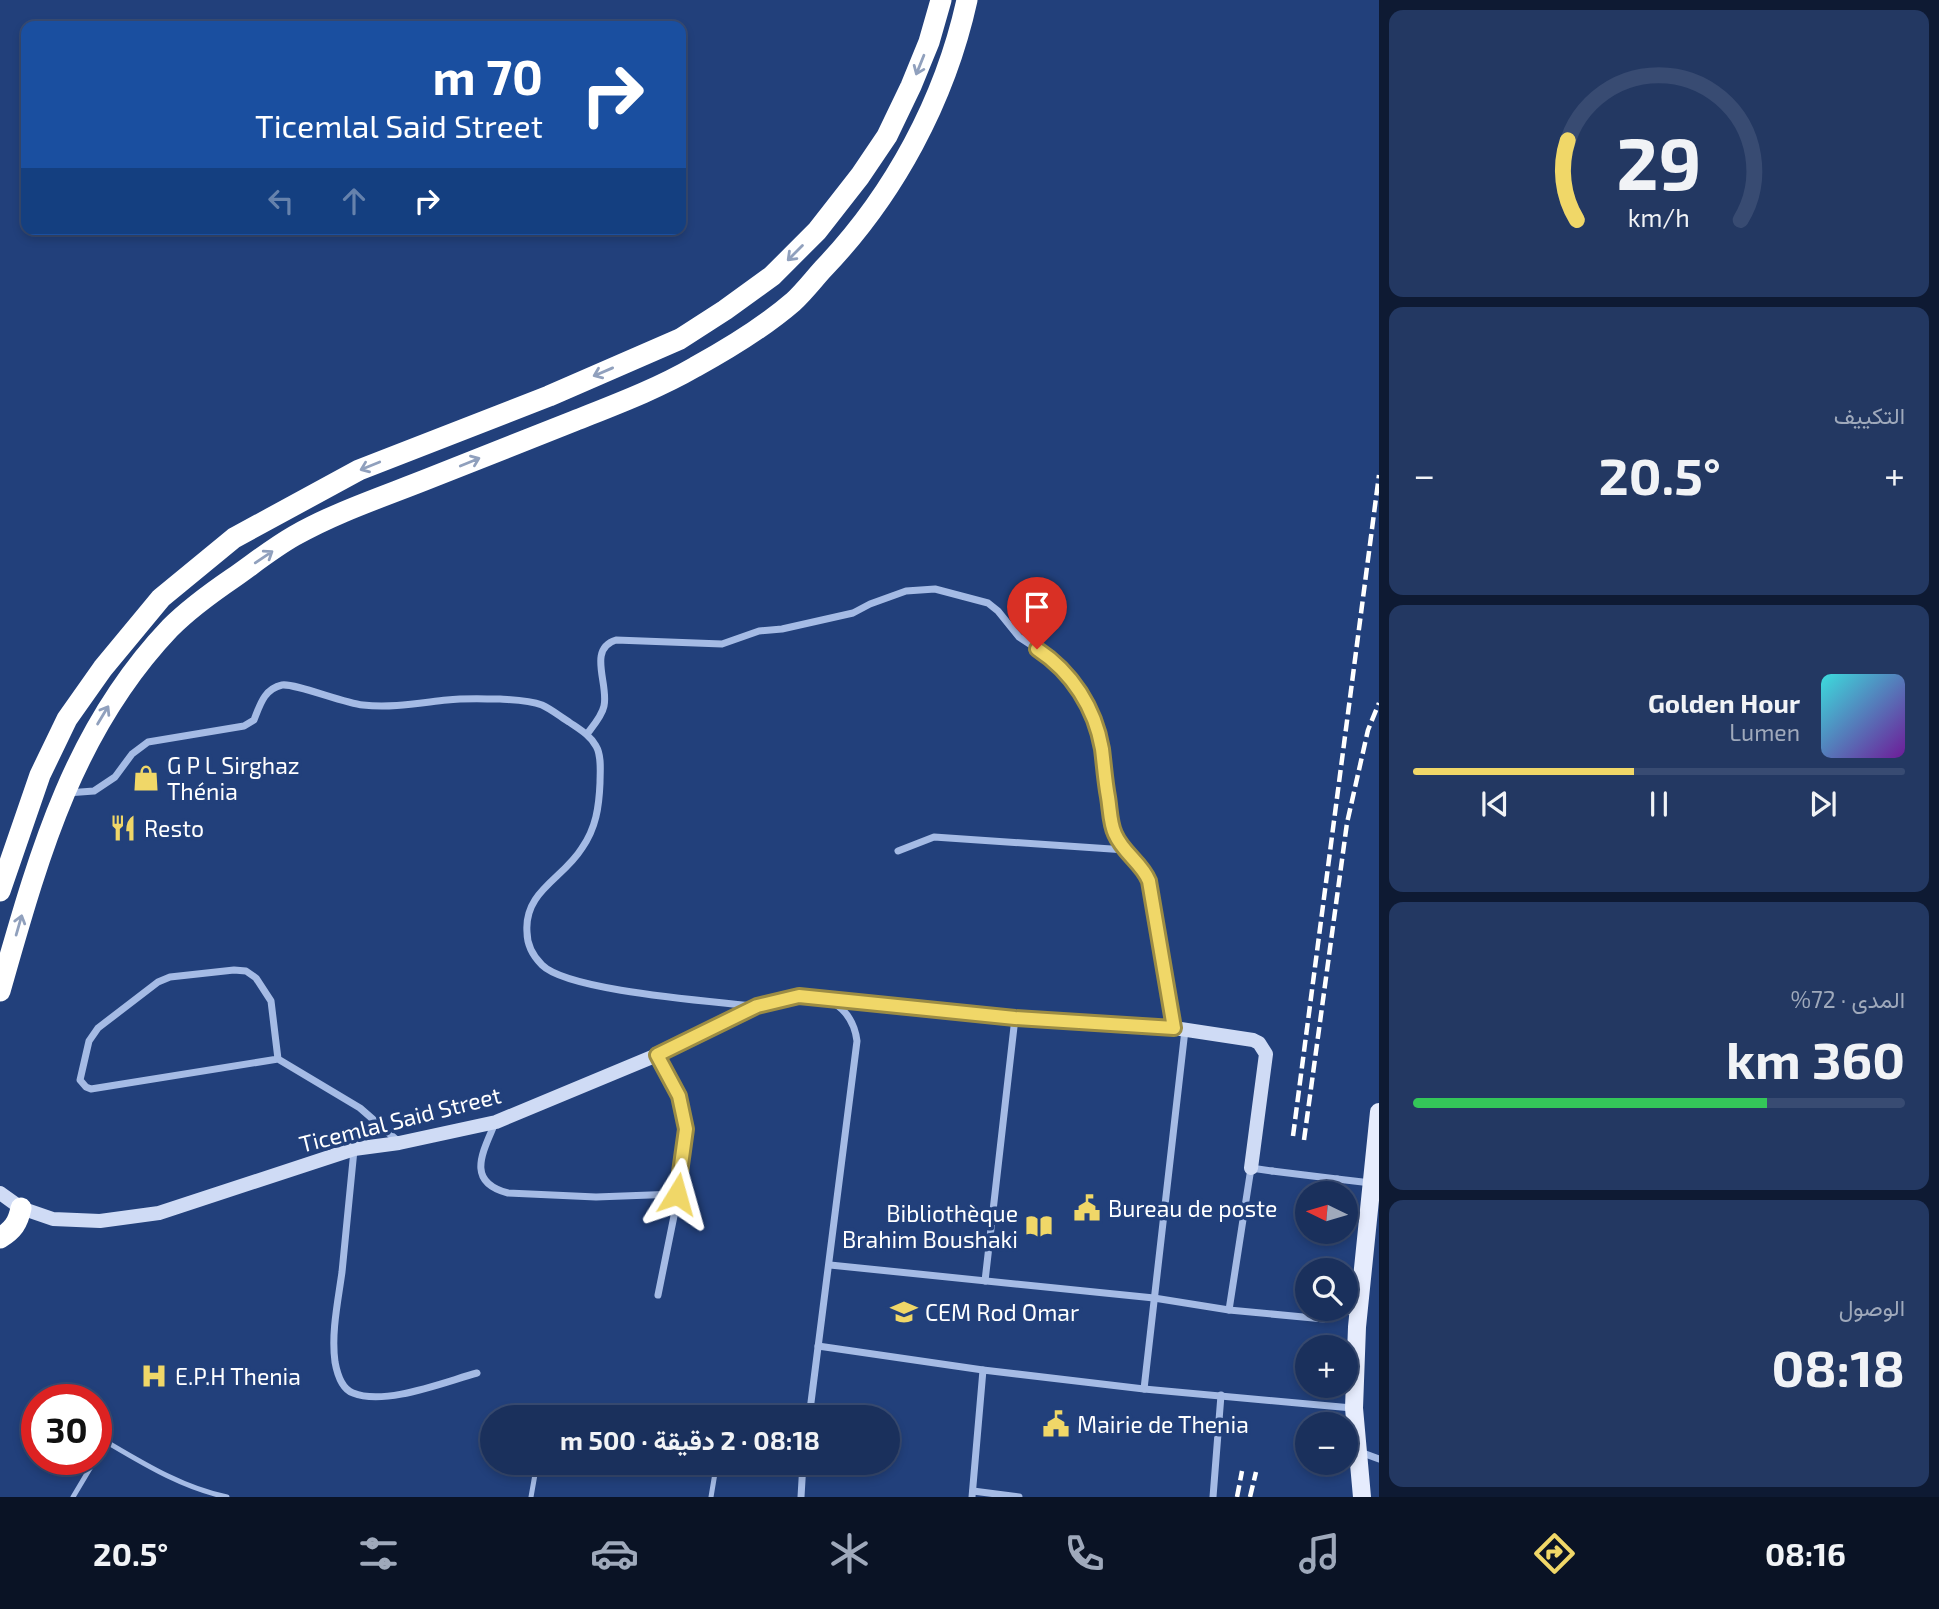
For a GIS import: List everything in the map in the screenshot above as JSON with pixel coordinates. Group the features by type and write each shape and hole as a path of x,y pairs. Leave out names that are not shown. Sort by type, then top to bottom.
{"highway":[{"path":"0,891 40,775 67,719 103,667 161,598 234,538 359,470 549,396 680,339 772,276 817,231 887,136 929,42 941,0"},
{"path":"0,991 36,868 82,752 105,710 135,668 173,626 206,597 295,536 365,504 614,405 693,369 793,302 840,251 880,198 910,151 941,90 961,30 967,0"},
{"path":"0,1238 17,1224 21,1208"}],"main road":[{"name":"Ticemlal Said Street","path":"0,1193 36,1215 74,1222 130,1219 159,1213 354,1149 399,1143 496,1122 657,1055 757,1006 799,996 1015,1018 1180,1028 1247,1038 1259,1043 1266,1054 1251,1168"},
{"path":"1354,1412 1359,1308 1379,1112"},
{"path":"1358,1466 1362,1497"}],"street":[{"path":"587,734 604,708 601,654 609,643 617,640 722,644 759,631 782,629 853,613 906,591 935,589 988,603 999,611 1019,637 1054,660 1076,686 1092,711 1102,751 1102,768 1115,835 1145,869 1180,1028 1144,1389"},
{"path":"64,794 94,791 115,776 132,754 148,742 244,726 254,720 262,699 272,688 286,684 334,700 382,708 450,699 515,700 542,705 587,734 598,748 599,803 594,828 582,849 565,870 544,886 533,900 526,920 527,939 532,953 543,967 560,977 579,982 644,993 757,1006"},
{"path":"898,851 934,837 1126,850"},
{"path":"278,1059 271,1001 256,978 246,971 234,970 170,977 158,982 98,1028 89,1041 80,1080 91,1089 278,1059 360,1108 399,1143"},
{"path":"811,1405 857,1041 855,1025 839,1006 822,998"},
{"path":"985,1281 1015,1018"},
{"path":"657,1055 679,1096 686,1129 658,1295"},
{"path":"496,1122 482,1155 480,1169 484,1182 494,1189 508,1193 596,1197 677,1194"},
{"path":"354,1149 334,1330 335,1363 340,1380 349,1392 368,1397 391,1396 477,1373"},
{"path":"1229,1310 1251,1168 1337,1179 1373,1191"},
{"path":"830,1265 1154,1298 1229,1310 1324,1319 1359,1308"},
{"path":"818,1346 983,1370 1144,1389 1354,1408"},
{"path":"983,1370 972,1494 1019,1497"},
{"path":"1213,1497 1221,1395"},
{"path":"1358,1452 1379,1458"},
{"path":"801,1497 802,1475"}],"lane":[{"path":"112,1445 163,1475 227,1497"},
{"path":"73,1497 85,1475"},
{"path":"531,1497 535,1475"},
{"path":"711,1497 715,1475"}],"railway":[{"path":"1293,1136 1379,475"},
{"path":"1304,1140 1347,823 1368,730 1379,703"},
{"path":"1237,1497 1242,1471"},
{"path":"1250,1497 1256,1472"}],"place":[{"name":"G P L Sirghaz Thénia","path":"146,778"},
{"name":"Resto","path":"123,828"},
{"name":"Bureau de poste","path":"1087,1208"},
{"name":"Bibliothèque Brahim Boushaki","path":"1039,1226"},
{"name":"CEM Rod Omar","path":"904,1312"},
{"name":"E.P.H Thenia","path":"154,1376"},
{"name":"Mairie de Thenia","path":"1056,1424"}],"route":[{"path":"677,1194 686,1129 684,1113 679,1096 657,1055 757,1006 799,996 1015,1018 1174,1028 1149,881 1145,869 1136,862 1115,835 1102,768 1102,751 1092,711 1076,686 1054,660 1037,649"}]}
